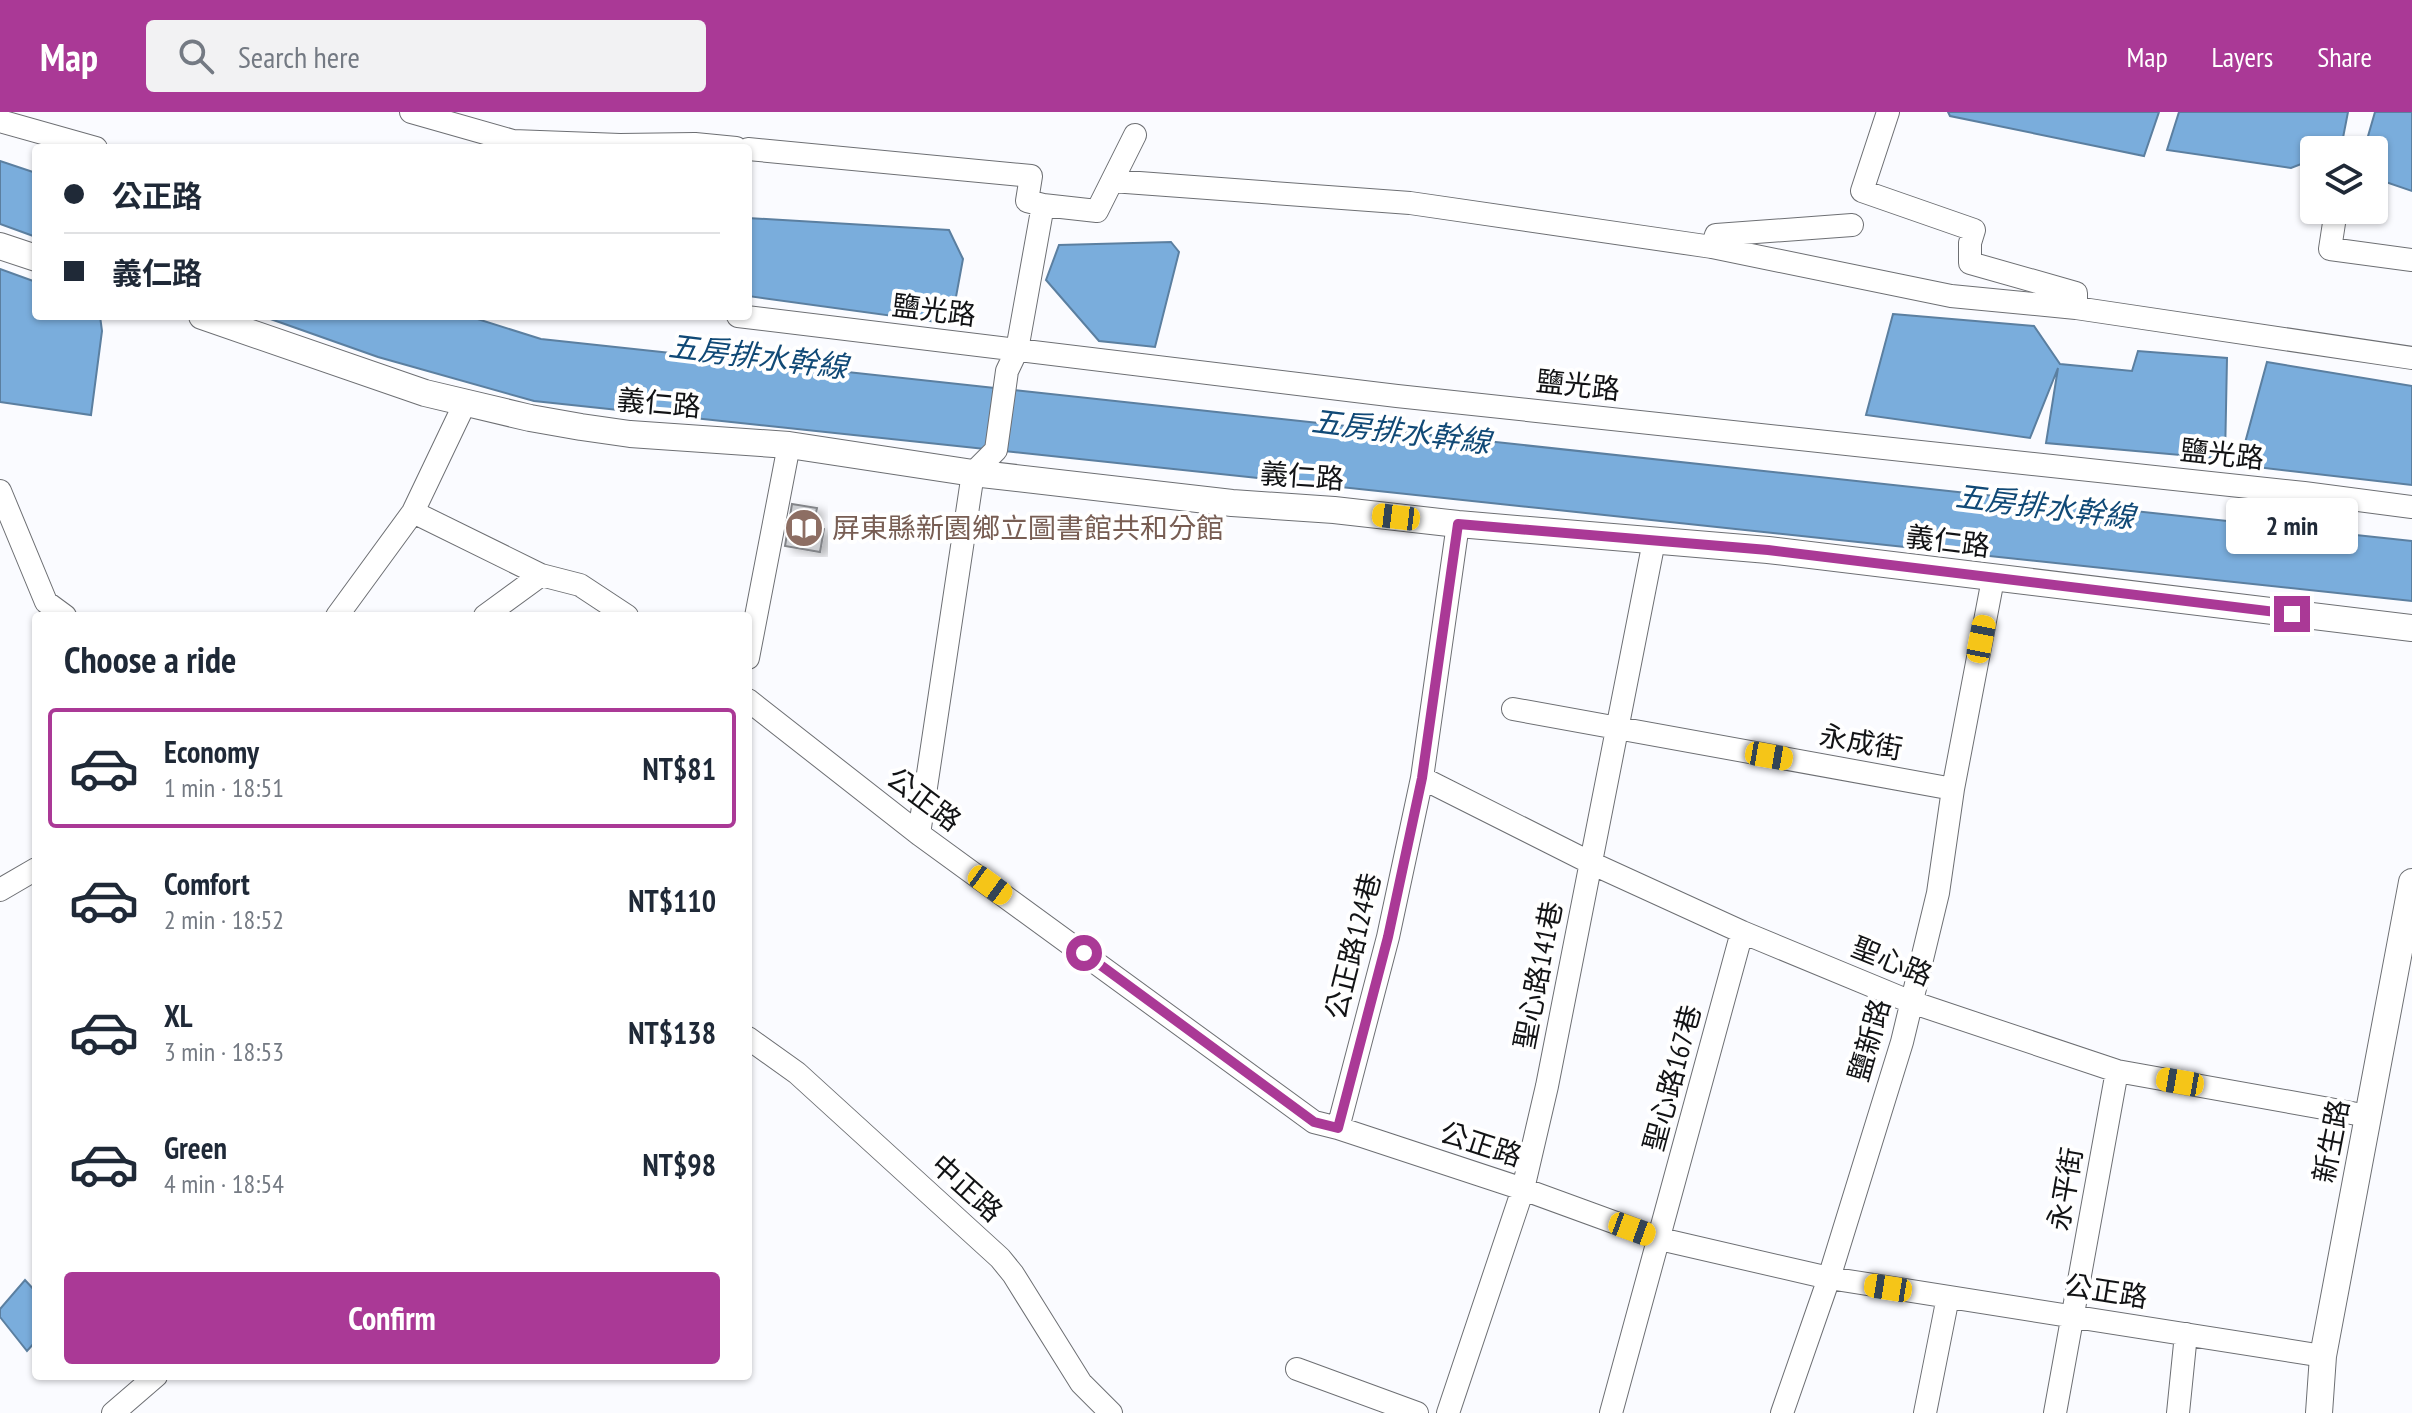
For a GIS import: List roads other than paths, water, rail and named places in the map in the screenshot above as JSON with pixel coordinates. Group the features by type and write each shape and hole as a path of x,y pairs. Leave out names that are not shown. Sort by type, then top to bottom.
{"street":[{"path":"411,112 513,141 593,144"},
{"path":"1888,112 1862,191 1974,230 1970,243 1970,263 2076,293 2076,308"},
{"path":"0,121 82,144"},
{"path":"752,149 1031,176 1027,201 1097,211 1135,135"},
{"path":"1112,181 1410,203 1712,247 1951,296 2076,308 2412,358"},
{"path":"919,834 973,473 996,450 1007,371 1017,350 1043,205"},
{"path":"2334,224 2330,249 2412,260"},
{"path":"1712,247 1716,235 1852,225"},
{"path":"0,246 32,257"},
{"name":"鹽光路","path":"752,318 1412,397 2412,507"},
{"name":"義仁路","path":"214,320 425,393 530,418 630,434 789,445 973,473 1232,503 1768,550 2412,628"},
{"path":"340,612 413,512 465,403"},
{"path":"752,637 789,445"},
{"path":"0,491 46,602 60,612"},
{"path":"413,512 541,575 580,585 621,612"},
{"name":"公正路124巷","path":"1338,1128 1388,937 1422,778 1458,524"},
{"name":"聖心路141巷","path":"1448,1413 1523,1189 1654,541"},
{"path":"490,612 541,575"},
{"name":"鹽新路","path":"1782,1413 1829,1278 1902,1042 1938,893 1953,789 1993,579"},
{"name":"公正路","path":"752,703 919,834 1314,1122 1523,1189 1660,1239 1829,1278 2323,1356"},
{"name":"永成街","path":"1513,709 1953,789"},
{"name":"聖心路","path":"1422,778 1591,863 1742,932 1911,1002 2117,1071 2368,1116"},
{"path":"0,890 32,871"},
{"name":"新生路","path":"2319,1413 2323,1356 2412,882"},
{"name":"聖心路167巷","path":"1611,1413 1742,932"},
{"name":"中正路","path":"752,1041 797,1073 1000,1258 1081,1383 1111,1413"},
{"name":"永平街","path":"2055,1413 2117,1071"},
{"path":"1925,1413 1948,1297"},
{"path":"2178,1413 2186,1334"},
{"path":"1297,1369 1417,1413"},
{"path":"113,1413 151,1380"}],"water":[{"path":"1948,112 2159,112 2144,156 1950,116"},
{"path":"2179,112 2348,112 2343,136 2300,136 2300,164 2291,168 2167,150"},
{"path":"2375,112 2412,112 2412,191 2388,183 2388,136 2368,136"},
{"path":"0,161 32,172 32,236 0,224"},
{"path":"752,218 949,230 963,259 951,324 752,297"},
{"path":"1171,242 1179,252 1155,347 1099,341 1046,280 1059,245"},
{"path":"0,269 32,281 32,320 101,320 102,331 91,415 0,402"},
{"path":"1893,314 2034,326 2060,364 2132,371 2138,351 2227,358 2225,459 2046,443 2058,368 2030,438 1866,415"},
{"name":"五房排水幹線","path":"273,320 481,320 541,339 2412,541 2412,601 534,401 378,357"},
{"path":"2267,362 2412,386 2412,485 2239,465"},
{"path":"25,1280 32,1288 32,1345 27,1351 0,1317 0,1309"}],"place":[{"name":"屏東縣新園鄉立圖書館共和分館","path":"804,528"}]}
